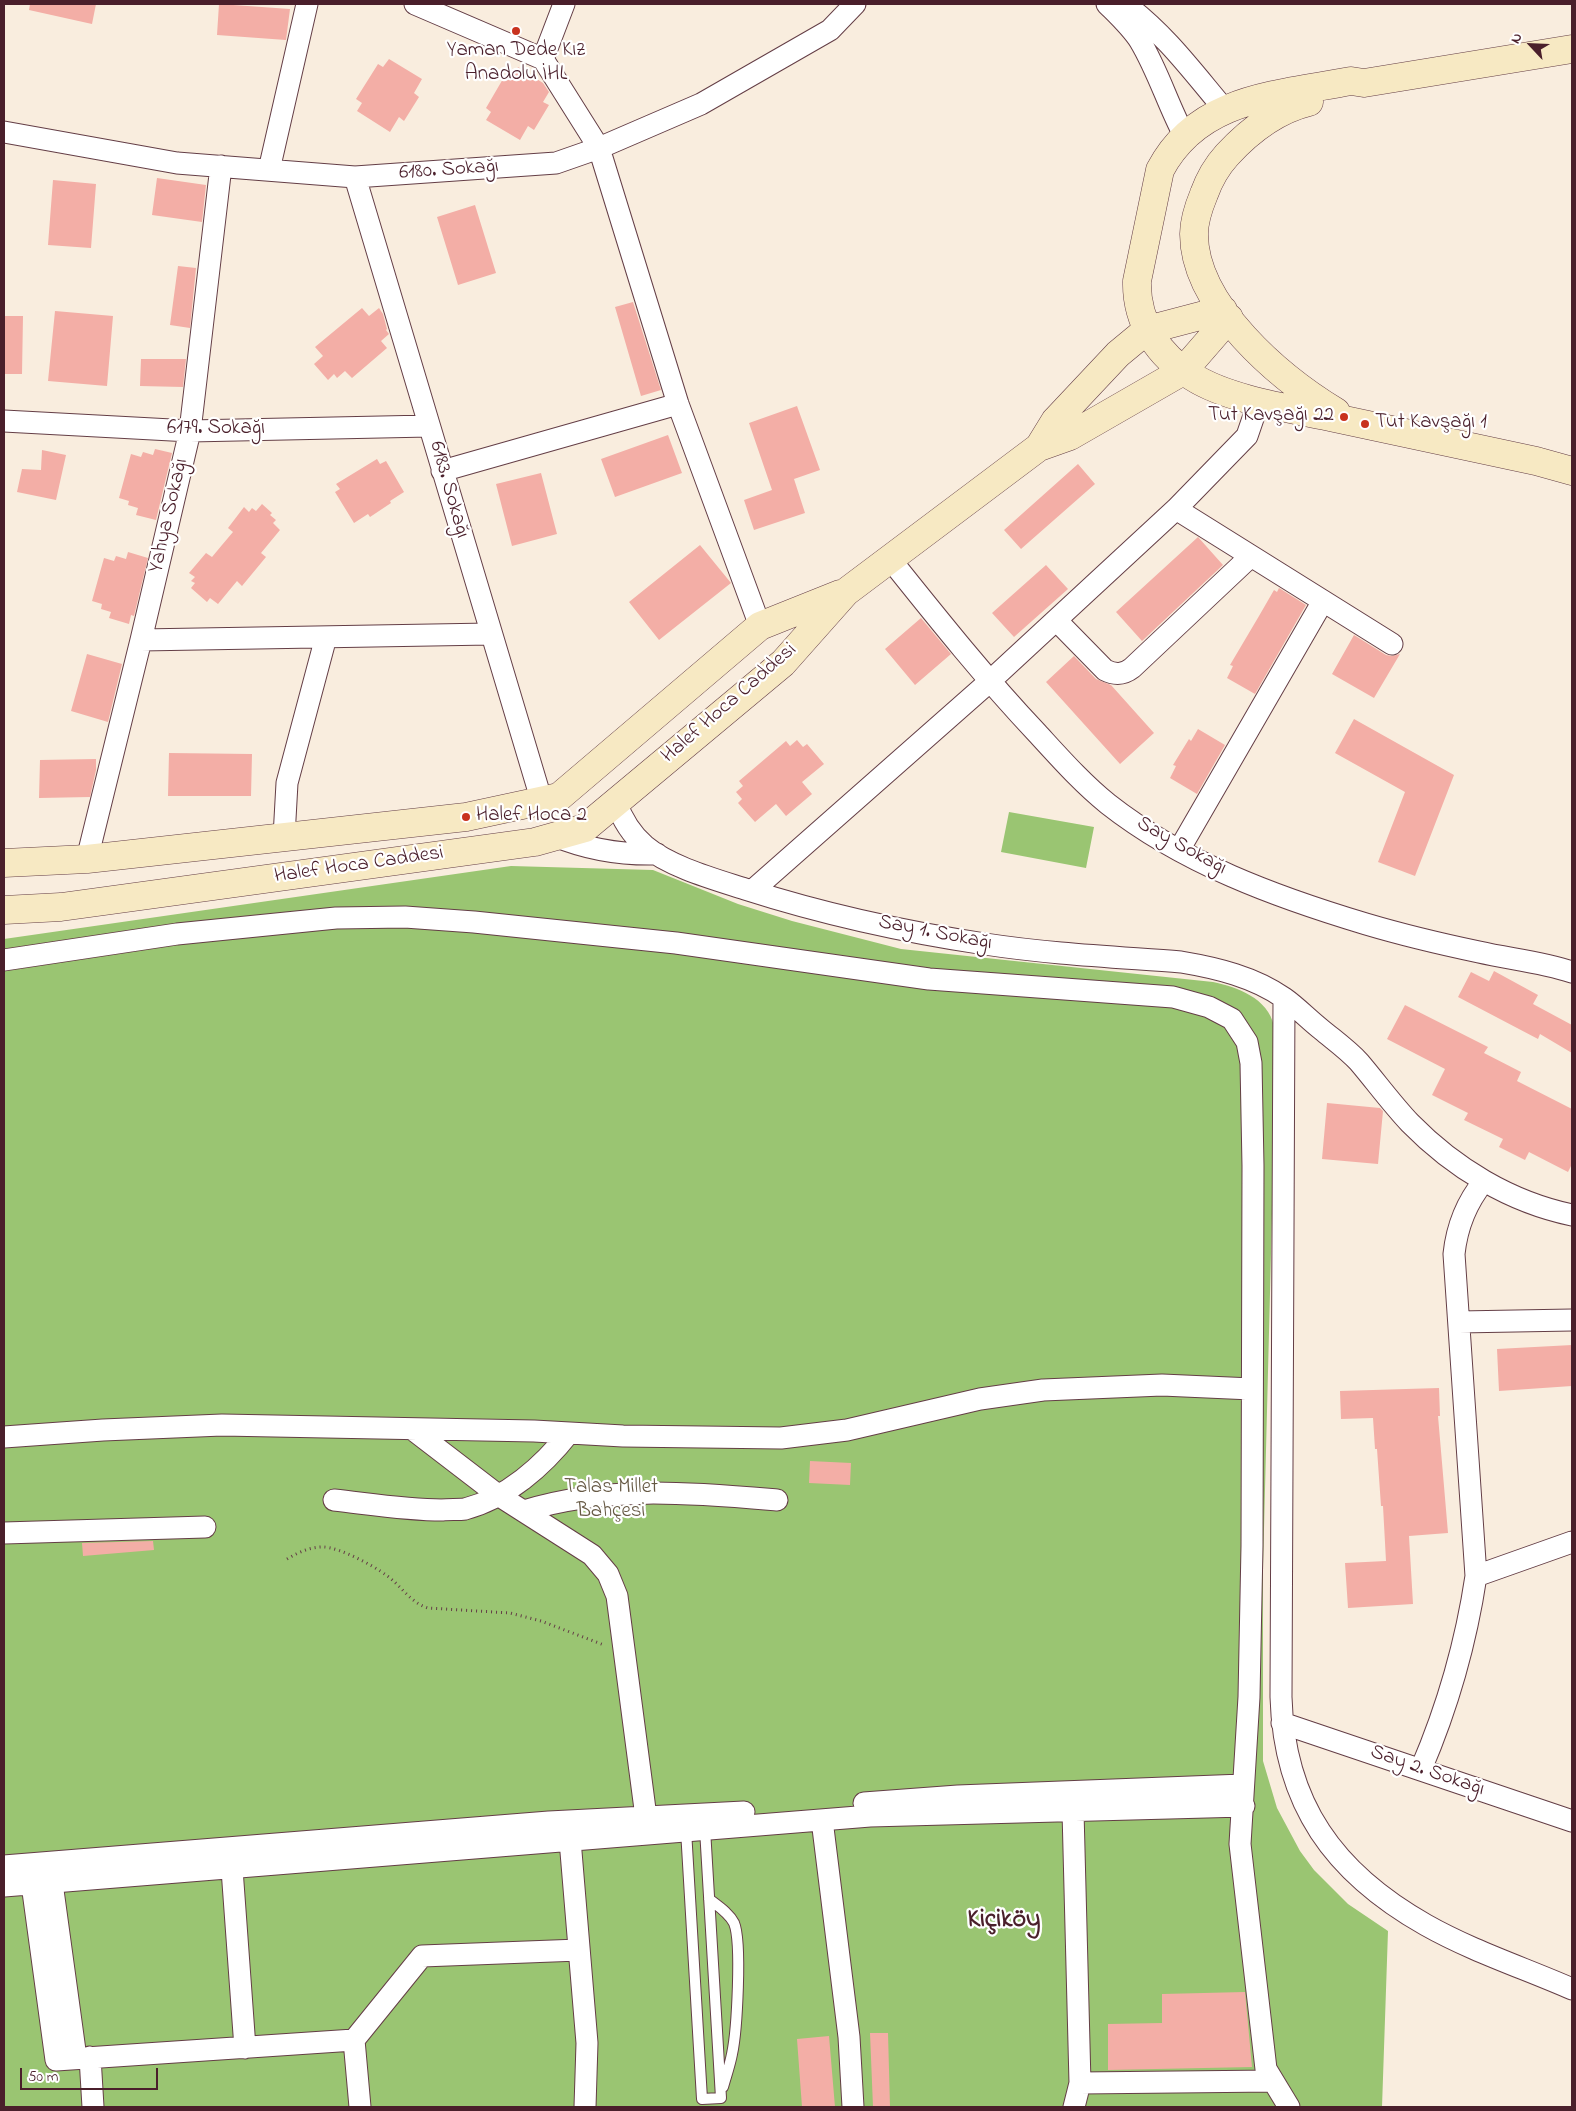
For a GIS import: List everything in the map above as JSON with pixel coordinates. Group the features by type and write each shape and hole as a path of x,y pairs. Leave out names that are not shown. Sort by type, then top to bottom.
{"main road":[{"path":"1572,49 1364,83 1351,81 1260,98 1209,117 1184,135 1166,157 1160,170 1137,281 1139,309 1147,330 1161,350 1184,371 1209,385 1258,402 1536,461 1572,471"},
{"path":"1364,83 1352,92 1295,106 1274,115 1228,154 1207,186 1200,202 1194,234 1200,267 1206,283 1226,314 1269,364 1309,396 1344,417 1365,424"},
{"path":"1225,110 1228,154"},
{"path":"1184,135 1228,154"},
{"path":"1040,447 1055,421 1118,354 1147,330 1226,314"},
{"path":"846,592 1040,447 1070,436 1184,371 1226,314"},
{"name":"Halef Hoca Caddesi","path":"4,863 87,859 466,817 559,797 760,626 846,592"},
{"name":"Halef Hoca Caddesi","path":"9,911 60,907 535,842 585,828 783,663 846,592"}],"street":[{"path":"269,170 307,4"},
{"path":"415,4 543,59 599,148 678,404 760,626"},
{"path":"543,59 564,4"},
{"path":"1107,4 1126,22 1139,40 1150,60 1170,109 1184,135"},
{"path":"1125,4 1158,31 1178,52 1225,110"},
{"name":"6180. Sokağı","path":"4,132 177,163 355,177 556,163 599,148 701,104 830,30 845,6"},
{"name":"Yahya Sokağı","path":"87,859 190,431 221,166"},
{"name":"6183. Sokağı","path":"355,177 490,634 542,802"},
{"path":"752,891 989,682 1176,509 1247,436 1258,402"},
{"path":"442,471 678,404"},
{"name":"6179. Sokağı","path":"4,421 190,431 429,426"},
{"path":"1176,509 1392,644"},
{"path":"1056,620 1105,670 1112,673 1124,673 1132,668 1251,556"},
{"name":"Say Sokağı","path":"890,559 989,682 1083,782 1134,823 1209,866 1270,891 1366,924 1423,940 1480,952 1570,967"},
{"path":"1179,850 1323,601"},
{"path":"141,640 490,634"},
{"path":"284,837 287,783 326,637"},
{"name":"Say 1. Sokağı","path":"616,802 620,814 635,836 657,854 701,874 752,891 878,924 986,944 1034,950 1181,962 1203,965 1245,978 1284,998 1358,1061 1409,1122 1449,1158 1517,1198 1541,1207 1572,1215"},
{"path":"555,836 588,848 611,853 657,854"},
{"path":"4,960 177,934 336,918 405,917 474,922 676,943 929,979 1173,997 1209,1006 1232,1019 1243,1033 1250,1052 1253,1166 1249,1687 1244,1806 1240,1844 1266,2069 1289,2107"},
{"path":"1284,998 1282,1723 1291,1774 1309,1816 1331,1847 1362,1878 1405,1912 1434,1929 1572,1989"},
{"path":"1422,1769 1452,1686 1470,1613 1476,1576 1454,1254 1456,1239 1466,1208 1484,1180"},
{"path":"1459,1322 1572,1320"},
{"path":"4,1437 103,1430 222,1425 781,1438 847,1430 980,1399 1043,1390 1162,1385 1252,1389"},
{"path":"412,1429 498,1495 592,1556 608,1574 617,1596 646,1817"},
{"path":"334,1500 427,1510 463,1509 498,1495 537,1468 569,1433"},
{"path":"524,1511 575,1497 677,1492 777,1500"},
{"path":"4,1533 205,1527"},
{"path":"1476,1576 1572,1542"},
{"name":"Say 2. Sokağı","path":"1282,1723 1572,1821"},
{"path":"4,1866 549,1822 958,1796 1244,1785"},
{"path":"4,1886 870,1816 1244,1806"},
{"path":"1073,1811 1080,2083 1074,2107"},
{"path":"822,1820 850,2037 853,2107"},
{"path":"570,1840 586,2043 584,2107"},
{"path":"232,1869 245,2048"},
{"path":"42,1884 56,2060 354,2040"},
{"path":"360,2107 354,2040 422,1956 579,1950"},
{"path":"83,2057 93,2107"},
{"path":"1080,2083 1273,2081"}],"lane":[{"path":"695,1830 709,1899 721,2098"},
{"path":"695,1830 702,2099 721,2098"},
{"path":"709,1899 727,1913 733,1921 737,1936 738,1973 732,2052 721,2098"}],"path":[{"path":"287,1559 305,1550 326,1547 361,1560 386,1575 410,1599 421,1606 428,1608 494,1611 525,1616 593,1640 625,1655"}],"green space":[{"path":"1009,812 1094,827 1086,868 1001,852"},
{"name":"Talas Millet Bahçesi","path":"511,866 653,870 738,904 792,921 901,949 1213,982 1232,987 1250,995 1271,1016 1275,1034 1276,1057 1263,1568 1263,1761 1277,1808 1300,1851 1314,1870 1348,1904 1388,1931 1382,2107 4,2107 4,939"}],"building":[{"path":"30,4 96,4 92,24 29,10"},
{"path":"219,4 290,9 286,40 217,35"},
{"path":"389,59 422,79 414,93 419,97 404,121 399,117 390,132 357,111 362,103 356,99 378,64 383,67"},
{"path":"518,67 543,83 549,92 543,102 549,105 534,130 528,126 520,140 486,120 491,112 486,108 507,72 513,76"},
{"path":"157,178 206,185 202,222 152,215"},
{"path":"53,180 96,184 91,248 48,245"},
{"path":"475,205 496,273 458,285 437,217"},
{"path":"178,266 196,268 190,328 170,325"},
{"path":"633,302 661,390 641,396 615,307"},
{"path":"362,308 369,316 379,308 383,314 386,330 389,334 381,341 387,348 352,378 345,371 337,378 334,374 328,380 314,364 323,356 315,347"},
{"path":"55,311 113,316 107,386 48,381"},
{"path":"4,316 23,316 22,374 4,374"},
{"path":"141,359 186,359 183,387 140,386"},
{"path":"797,406 820,470 794,479 805,513 754,530 744,500 772,490 749,423"},
{"path":"668,435 682,473 615,497 601,459"},
{"path":"155,449 172,453 156,520 136,515 138,508 128,505 129,501 119,498 131,454 141,457 143,452 153,455"},
{"path":"42,450 66,455 56,500 17,492 22,469 41,470"},
{"path":"377,459 380,464 386,461 404,492 370,517 368,514 354,523 335,492 340,489 336,484"},
{"path":"1078,464 1095,484 1021,549 1004,530"},
{"path":"541,473 557,534 512,546 496,484"},
{"path":"262,504 272,513 270,515 276,520 273,523 280,530 261,553 266,557 242,586 237,581 218,604 210,598 207,602 191,588 195,583 191,581 195,577 189,573 206,553 212,557 233,532 228,528 244,507 249,512 252,508 256,511"},
{"path":"1198,537 1223,565 1142,641 1116,612"},
{"path":"700,545 731,583 659,640 629,602"},
{"path":"128,552 148,558 134,616 131,615 129,624 109,618 111,612 101,609 102,604 92,601 104,558 114,561 116,556 126,559"},
{"path":"1046,565 1068,589 1014,637 992,613"},
{"path":"1279,588 1306,605 1255,694 1227,678 1233,666 1230,665 1274,590 1277,592"},
{"path":"921,618 951,654 915,685 885,649"},
{"path":"1354,635 1386,655 1400,654 1374,698 1332,674"},
{"path":"87,654 122,664 108,722 71,711"},
{"path":"1074,656 1096,679 1111,685 1154,733 1120,764 1046,682"},
{"path":"1354,719 1454,775 1415,876 1378,862 1405,792 1335,753"},
{"path":"1198,729 1225,745 1197,794 1170,778 1176,766 1173,765 1189,739 1191,741"},
{"path":"797,740 803,747 807,744 824,764 802,782 812,794 786,816 776,804 755,822 738,803 742,799 736,792 743,786 739,781 786,741 790,746"},
{"path":"169,753 252,754 251,796 168,796"},
{"path":"96,759 96,770 90,797 39,798 40,760"},
{"path":"1494,971 1538,995 1533,1004 1572,1025 1572,1053 1540,1034 1538,1039 1458,997 1471,972 1489,981"},
{"path":"1405,1005 1488,1047 1484,1053 1521,1072 1517,1081 1572,1109 1572,1164 1568,1172 1529,1152 1525,1160 1499,1147 1503,1139 1464,1120 1468,1113 1432,1095 1445,1069 1387,1039"},
{"path":"1327,1103 1380,1108 1383,1111 1378,1164 1322,1159"},
{"path":"1572,1345 1572,1386 1499,1391 1497,1349"},
{"path":"1439,1388 1440,1416 1438,1416 1448,1533 1409,1536 1413,1604 1348,1608 1345,1563 1386,1561 1383,1506 1381,1506 1373,1418 1341,1419 1340,1391"},
{"path":"810,1461 851,1463 850,1485 809,1483"},
{"path":"153,1541 154,1550 83,1556 82,1543"},
{"path":"1245,1992 1252,2067 1108,2070 1108,2024 1162,2023 1162,1994"},
{"path":"870,2033 888,2033 890,2107 873,2107"},
{"path":"829,2036 835,2107 802,2107 797,2039"}],"place":[{"name":"Yaman Dede Kız Anadolu İHL","path":"516,31"},
{"name":"Tut Kavşağı 22","path":"1344,417"},
{"name":"Tut Kavşağı 1","path":"1365,424"},
{"name":"Halef Hoca 2","path":"466,817"}],"district":[{"name":"Kiçiköy","path":"1004,1922"}]}
